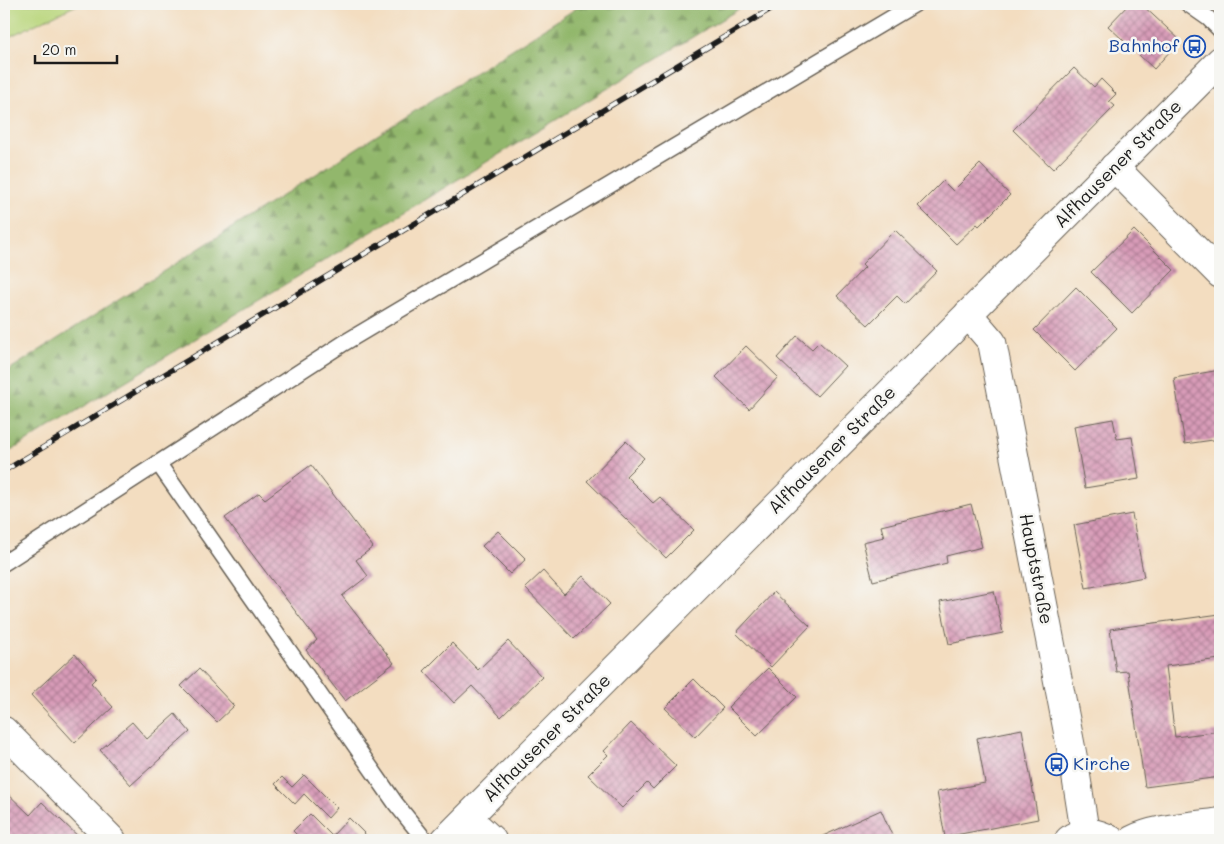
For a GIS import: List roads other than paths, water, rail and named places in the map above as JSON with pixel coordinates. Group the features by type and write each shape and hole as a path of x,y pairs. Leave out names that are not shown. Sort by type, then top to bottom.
{"street":[{"name":"Alfhausener Straße","path":"445,840 1220,61"},
{"path":"1114,167 1220,274"},
{"name":"Hauptstraße","path":"968,314 992,342 1074,763 1077,837"},
{"path":"4,731 112,840"},
{"path":"468,818 492,840"},
{"path":"1132,840 1155,832 1220,822"},
{"path":"1077,837 1092,832 1103,835 1111,840"}],"lane":[{"path":"4,563 344,343 914,4"},
{"path":"1188,4 1208,18 1220,30"},
{"path":"158,463 396,804 425,840"}],"railway":[{"path":"4,471 779,4"}],"place":[{"name":"Bahnhof","path":"1195,46"},
{"name":"Kirche","path":"1057,764"}]}
